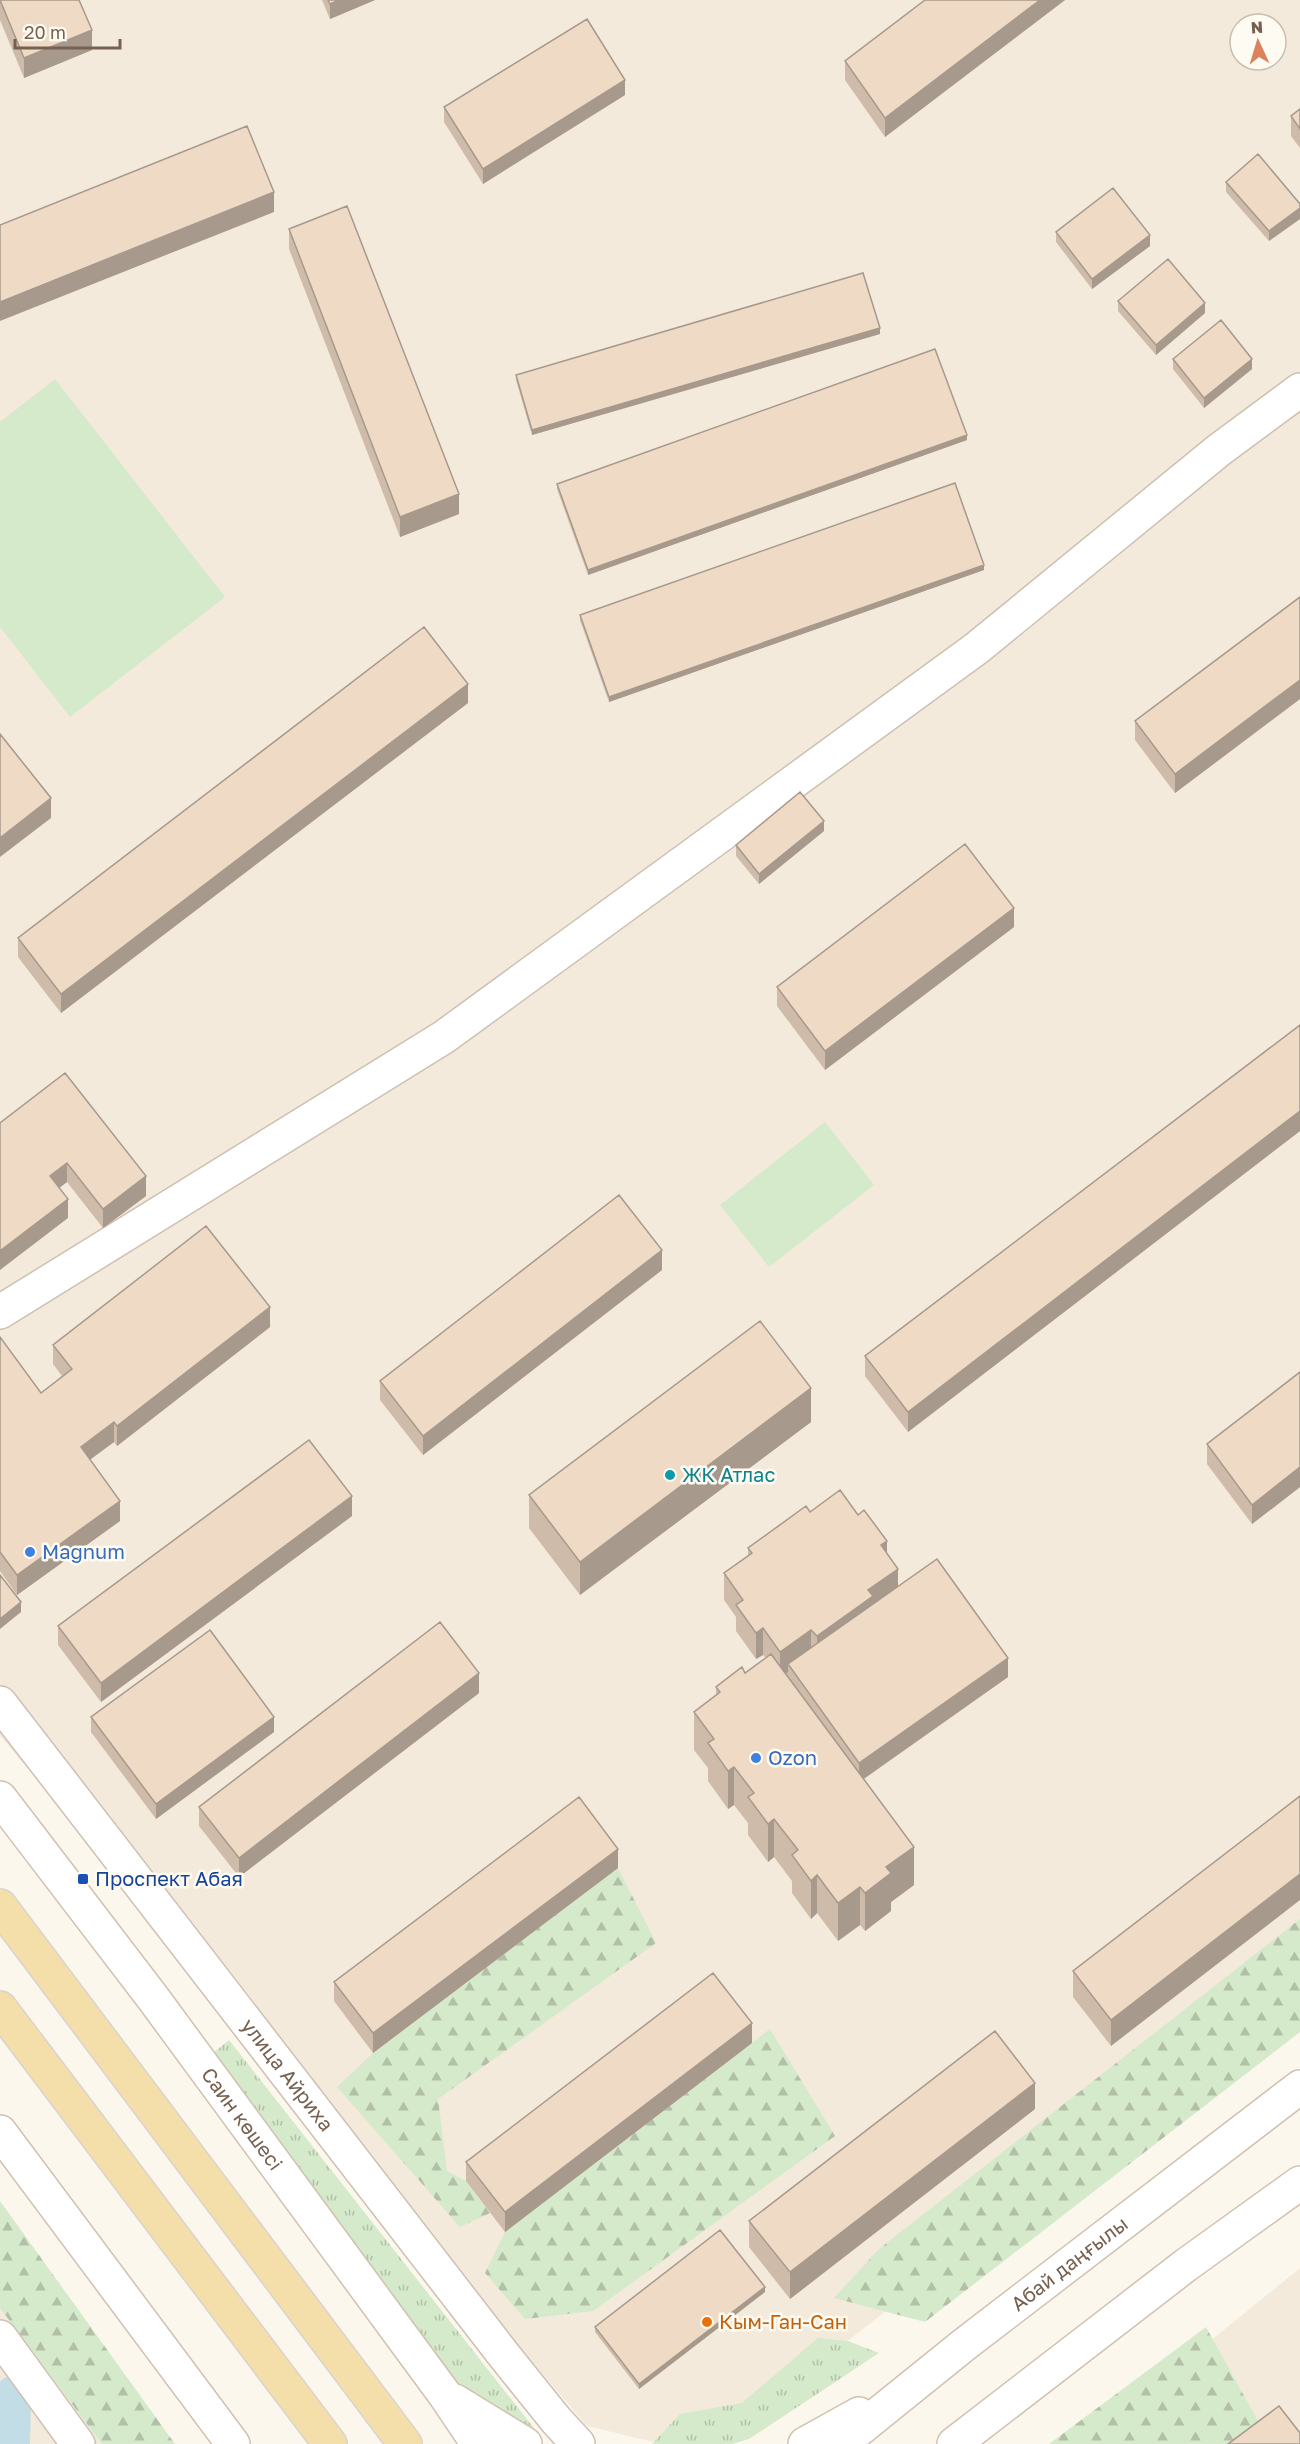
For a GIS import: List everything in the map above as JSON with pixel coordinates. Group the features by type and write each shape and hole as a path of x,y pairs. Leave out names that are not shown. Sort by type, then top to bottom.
{"main road":[{"path":"0,1906 405,2444"},
{"path":"0,2008 330,2444"}],"street":[{"path":"0,1312 444,1037 977,648 1220,450 1300,390"},
{"name":"улица Айриха","path":"0,1703 503,2354 556,2421 578,2444"},
{"name":"Саин көшесі","path":"0,1798 153,1998 478,2444"},
{"name":"Абай даңғылы","path":"841,2444 965,2344 1300,2087"},
{"path":"0,2132 233,2444"},
{"path":"954,2444 1186,2265 1300,2183"},
{"path":"0,2337 78,2444"},
{"path":"805,2444 926,2377"},
{"path":"445,2396 525,2444"}],"shaded area":[{"path":"0,0 1300,0 1300,1988 750,2417 662,2444 587,2426 0,1736"},
{"path":"1300,2268 1300,2444 1083,2444"},
{"path":"0,2307 102,2444 0,2444"}],"green space":[{"path":"55,379 225,597 70,717 0,627 0,422"},
{"path":"825,1122 874,1185 769,1267 720,1205"},
{"path":"618,1868 656,1943 438,2099 447,2171 466,2181 490,2213 460,2227 337,2087 373,2053"},
{"path":"1300,1919 1300,2032 925,2322 834,2298 879,2249"},
{"path":"770,2029 835,2136 593,2311 525,2319 485,2273 505,2232"},
{"path":"229,2040 537,2432 489,2406 455,2381 213,2053"},
{"path":"0,2201 175,2444 102,2444 0,2308"},
{"path":"1206,2327 1264,2432 1249,2444 1049,2444"},
{"path":"818,2338 848,2341 879,2353 749,2439 732,2444 652,2444 680,2414 742,2403"},
{"path":"3,2418 30,2444 0,2444"}],"building":[{"path":"0,0 79,0 92,30 24,58"},
{"path":"925,0 1040,0 885,118 845,61"},
{"path":"587,19 625,80 483,169 444,107"},
{"path":"1300,109 1300,129 1291,116"},
{"path":"247,126 274,192 0,302 0,225"},
{"path":"1258,154 1300,204 1300,208 1269,231 1226,182"},
{"path":"1113,188 1150,235 1092,279 1056,232"},
{"path":"347,206 459,494 400,517 289,229"},
{"path":"1168,259 1205,303 1156,345 1118,301"},
{"path":"863,273 880,328 532,430 516,375"},
{"path":"1221,320 1252,359 1204,398 1173,359"},
{"path":"935,349 967,435 588,570 557,484"},
{"path":"955,483 984,565 609,697 580,615"},
{"path":"1300,597 1300,680 1175,774 1135,721"},
{"path":"424,627 468,684 61,994 18,938"},
{"path":"0,734 51,798 0,838"},
{"path":"800,792 824,821 759,874 736,845"},
{"path":"965,844 1014,908 825,1051 777,987"},
{"path":"1300,1025 1300,1111 908,1412 865,1356"},
{"path":"65,1073 146,1176 103,1209 67,1163 50,1176 68,1199 0,1251 0,1123"},
{"path":"619,1195 662,1250 423,1436 380,1381"},
{"path":"206,1226 270,1307 117,1426 114,1422 81,1447 120,1501 17,1575 0,1552 0,1337 41,1393 72,1369 53,1345"},
{"name":"ЖК Атлас","path":"760,1321 811,1388 580,1562 529,1495"},
{"path":"1300,1372 1300,1467 1252,1505 1207,1444"},
{"path":"309,1440 352,1496 101,1683 58,1626"},
{"path":"840,1490 858,1515 864,1510 887,1541 881,1545 898,1569 868,1590 873,1596 817,1636 811,1630 780,1652 763,1628 756,1633 736,1605 743,1600 724,1573 752,1553 748,1548 806,1506 810,1512"},
{"path":"937,1559 1008,1658 859,1763 788,1664"},
{"path":"0,1575 21,1602 0,1619"},
{"path":"440,1622 479,1673 239,1858 199,1807"},
{"path":"210,1630 274,1717 156,1804 91,1717"},
{"path":"771,1654 914,1847 886,1867 891,1873 865,1893 860,1887 838,1903 817,1875 811,1881 792,1855 798,1850 774,1819 768,1824 748,1797 754,1793 734,1767 728,1771 708,1743 714,1739 694,1712 720,1692 716,1687 742,1667 745,1673"},
{"path":"1300,1796 1300,1874 1111,2020 1073,1971"},
{"path":"579,1797 618,1849 373,2033 334,1982"},
{"path":"713,1973 752,2023 505,2212 466,2162"},
{"path":"995,2031 1035,2083 790,2272 749,2221"},
{"path":"720,2230 765,2287 639,2384 595,2327"},
{"path":"1279,2406 1300,2433 1300,2444 1228,2444"}],"waterway":[{"path":"12,2444 13,2394"}],"place":[{"name":"ЖК Атлас","path":"670,1475"},
{"name":"Magnum","path":"30,1552"},
{"name":"Ozon","path":"756,1758"},
{"name":"Проспект Абая","path":"83,1879"},
{"name":"Кым-Ган-Сан","path":"707,2322"}]}
